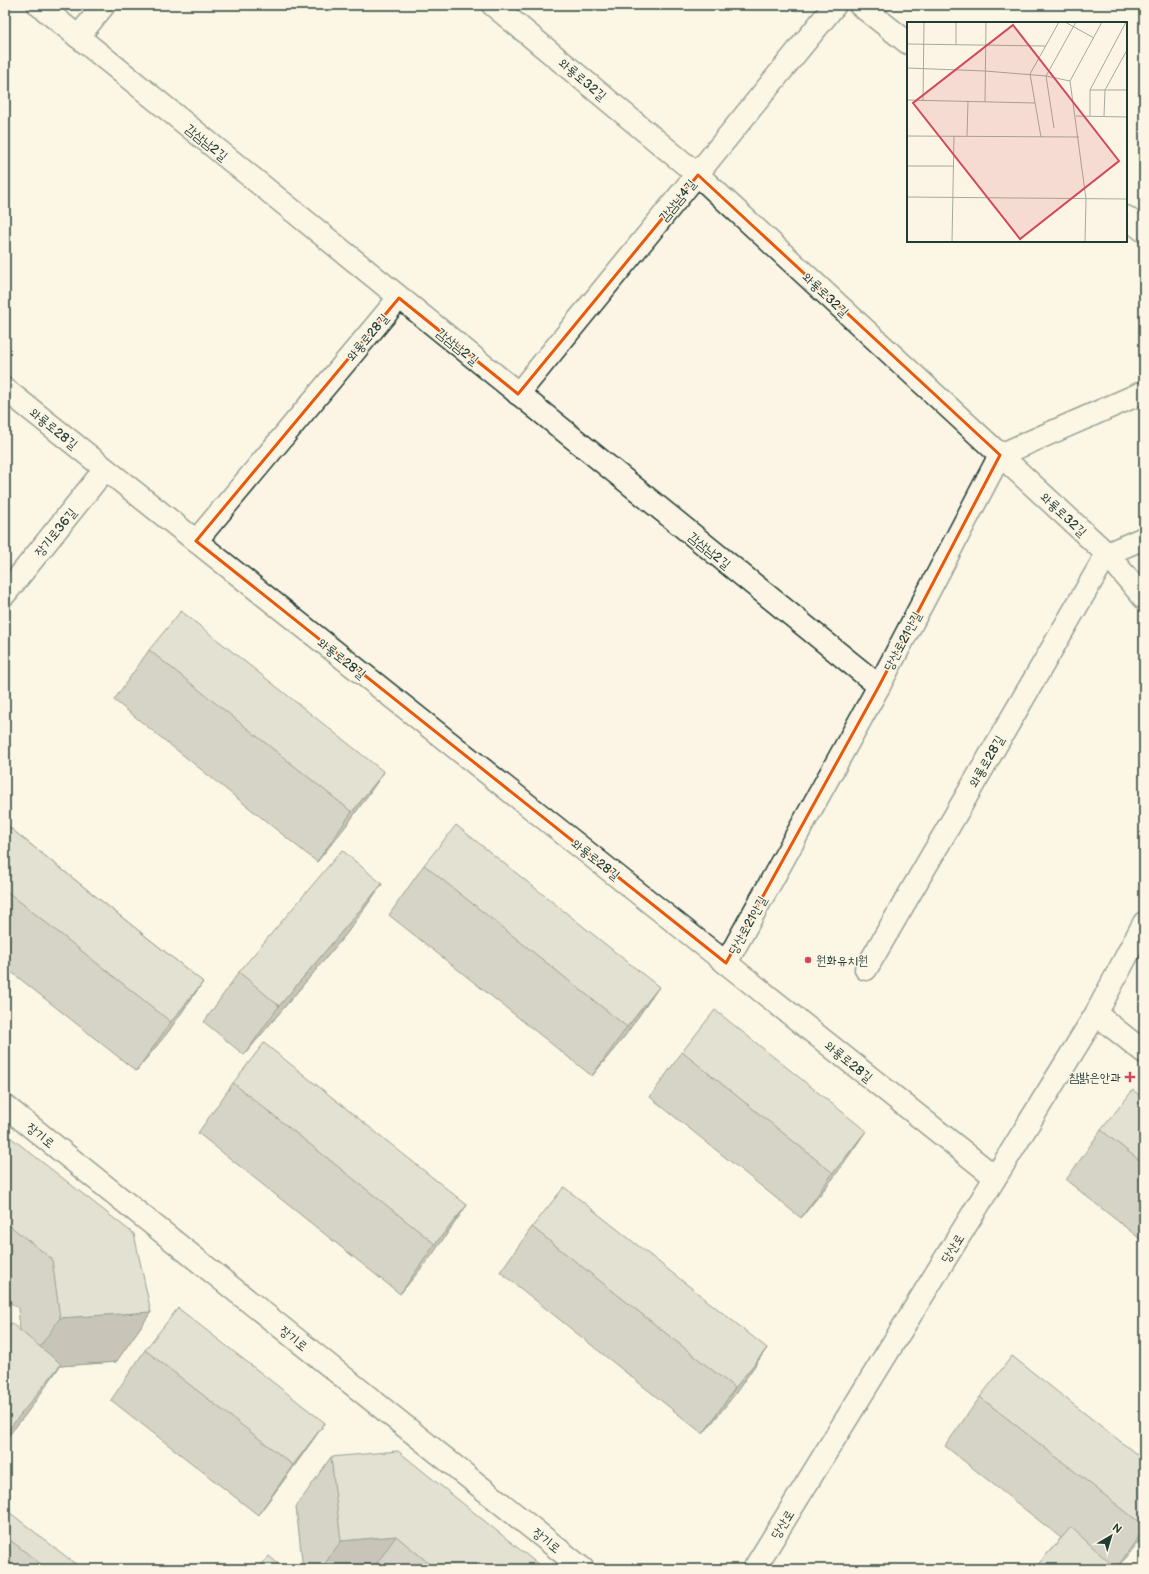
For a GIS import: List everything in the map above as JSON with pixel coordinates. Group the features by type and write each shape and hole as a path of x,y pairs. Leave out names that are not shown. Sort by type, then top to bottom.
{"street":[{"name":"감삼남2길","path":"39,5 879,686"},
{"path":"78,37 104,5"},
{"name":"와룡로32길","path":"494,5 698,175 1107,554 1144,598"},
{"name":"감삼남4길","path":"518,394 835,5"},
{"path":"860,5 907,42"},
{"path":"1127,218 1144,231"},
{"name":"와룡로28길","path":"196,541 399,298"},
{"name":"와룡로28길","path":"5,389 995,1177"},
{"path":"1000,455 1144,392"},
{"name":"당산로21안길","path":"726,962 879,686 1000,455"},
{"name":"장기로36길","path":"5,594 105,469"},
{"path":"1107,554 1144,538"},
{"name":"와룡로28길","path":"866,969 1107,554"},
{"name":"당산로","path":"754,1569 1096,1014 1144,923"},
{"path":"1096,1014 1144,1052"},
{"name":"장기로","path":"5,1106 583,1569"}],"highlighted area":[{"path":"698,175 1000,455 879,686 726,963 196,541 399,298 518,394"}],"building":[{"path":"181,611 384,772 352,812 149,650"},
{"path":"5,824 203,982 171,1022 5,890"},
{"path":"456,825 659,987 627,1027 424,865"},
{"path":"342,850 382,884 279,1006 239,972"},
{"path":"715,1010 866,1131 833,1173 682,1052"},
{"path":"264,1043 467,1205 435,1244 233,1083"},
{"path":"1133,1090 1144,1099 1144,1164 1101,1130"},
{"path":"5,1133 134,1234 151,1312 60,1318 52,1259 5,1222"},
{"path":"564,1187 767,1348 735,1388 532,1227"},
{"path":"178,1308 325,1423 293,1465 145,1350"},
{"path":"11,1323 61,1364 5,1434 5,1331"},
{"path":"1012,1356 1144,1460 1144,1526 980,1397"},
{"path":"398,1451 544,1569 436,1569 396,1536 341,1541 331,1457"},
{"path":"9,1512 82,1569 47,1569 5,1536 5,1518"},
{"path":"1071,1527 1111,1564 1107,1569 1034,1569"},
{"path":"269,1556 284,1569 258,1569"}],"place":[{"name":"원화유치원","path":"808,960"},
{"name":"참밝은안과","path":"1130,1077"}]}
